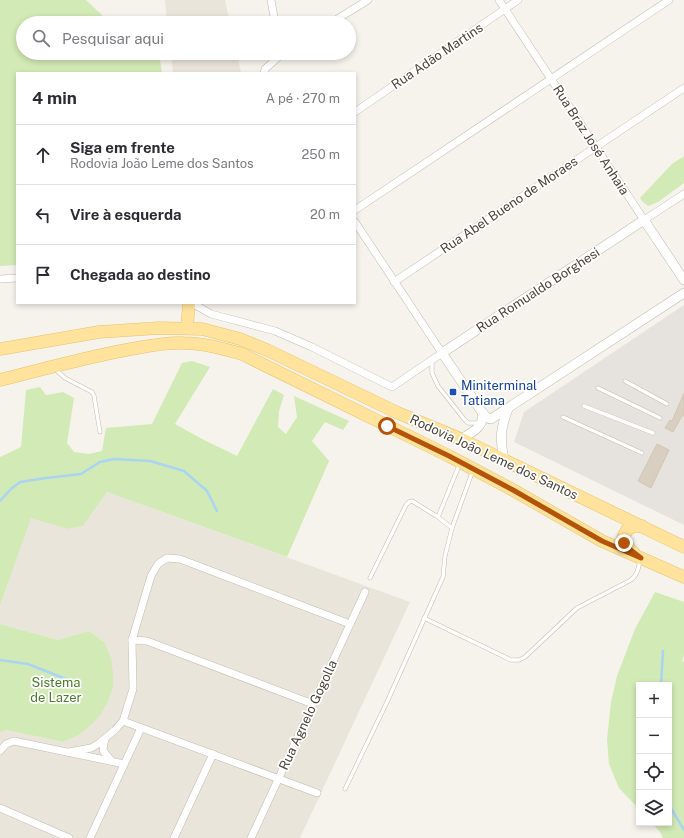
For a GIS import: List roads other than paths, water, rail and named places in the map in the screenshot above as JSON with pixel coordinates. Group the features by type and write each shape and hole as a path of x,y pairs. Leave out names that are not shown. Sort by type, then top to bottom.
{"main road":[{"path":"187,328 189,304"},
{"name":"Rodovia João Leme dos Santos","path":"0,349 99,332 159,328 202,329 240,339 267,350 398,413 461,439 684,547"},
{"name":"Rodovia João Leme dos Santos","path":"0,380 99,355 163,343 181,342 197,344 242,354 474,469 602,541 684,576"},
{"path":"641,558 628,548 624,543 623,537 627,530 633,526 642,526"}],"street":[{"path":"270,0 273,16"},
{"path":"342,16 368,0"},
{"name":"Rua Braz José Anhaia","path":"499,0 684,280"},
{"name":"Rua Adão Martins","path":"356,111 518,0"},
{"path":"356,209 669,0"},
{"path":"264,72 265,69 275,60"},
{"name":"Rua Abel Bueno de Moraes","path":"394,282 684,88"},
{"name":"Rua Romualdo Borghesi","path":"194,304 211,314 275,331 312,347 392,387 684,194"},
{"path":"356,224 482,412 489,419 508,409 684,293"},
{"path":"0,279 16,278"},
{"path":"504,460 501,446 501,435 503,421 508,409"},
{"path":"461,439 480,425 483,415 482,412"},
{"path":"69,752 91,748 105,739 123,721 132,689 132,640 151,576 158,564 167,558 180,559 350,624"},
{"name":"Rua Agnelo Gogolla","path":"252,838 365,592"},
{"path":"132,640 148,641 313,704"},
{"path":"123,721 317,792"},
{"path":"90,838 140,728"},
{"path":"105,739 102,749 111,760"},
{"path":"0,751 6,744 14,741 111,760 124,764"},
{"path":"174,838 214,754"},
{"path":"0,808 69,838"}],"lane":[{"path":"432,360 432,373 438,386 464,419 468,423 480,425 491,419"},
{"path":"53,367 64,378 92,392 100,432"},
{"path":"626,381 667,404"},
{"path":"598,388 660,418"},
{"path":"584,406 653,433"},
{"path":"563,417 642,453"},
{"path":"438,518 460,462"},
{"path":"345,789 387,702 443,577 445,556 452,528 474,469"},
{"path":"370,578 406,505 409,502 412,501 452,528"},
{"path":"424,618 511,660 519,660 525,657 577,608 631,580 637,573 641,558"}],"waterway":[{"path":"0,501 20,482 81,474 100,462 114,459 150,461 184,471 207,491 217,511"},
{"path":"661,682 663,651"},
{"path":"0,660 28,664 81,685"},
{"path":"672,810 684,830"}],"place":[{"name":"Miniterminal Tatiana","path":"453,392"}],"park label":[{"name":"Sistema de Lazer","path":"56,690"}]}
